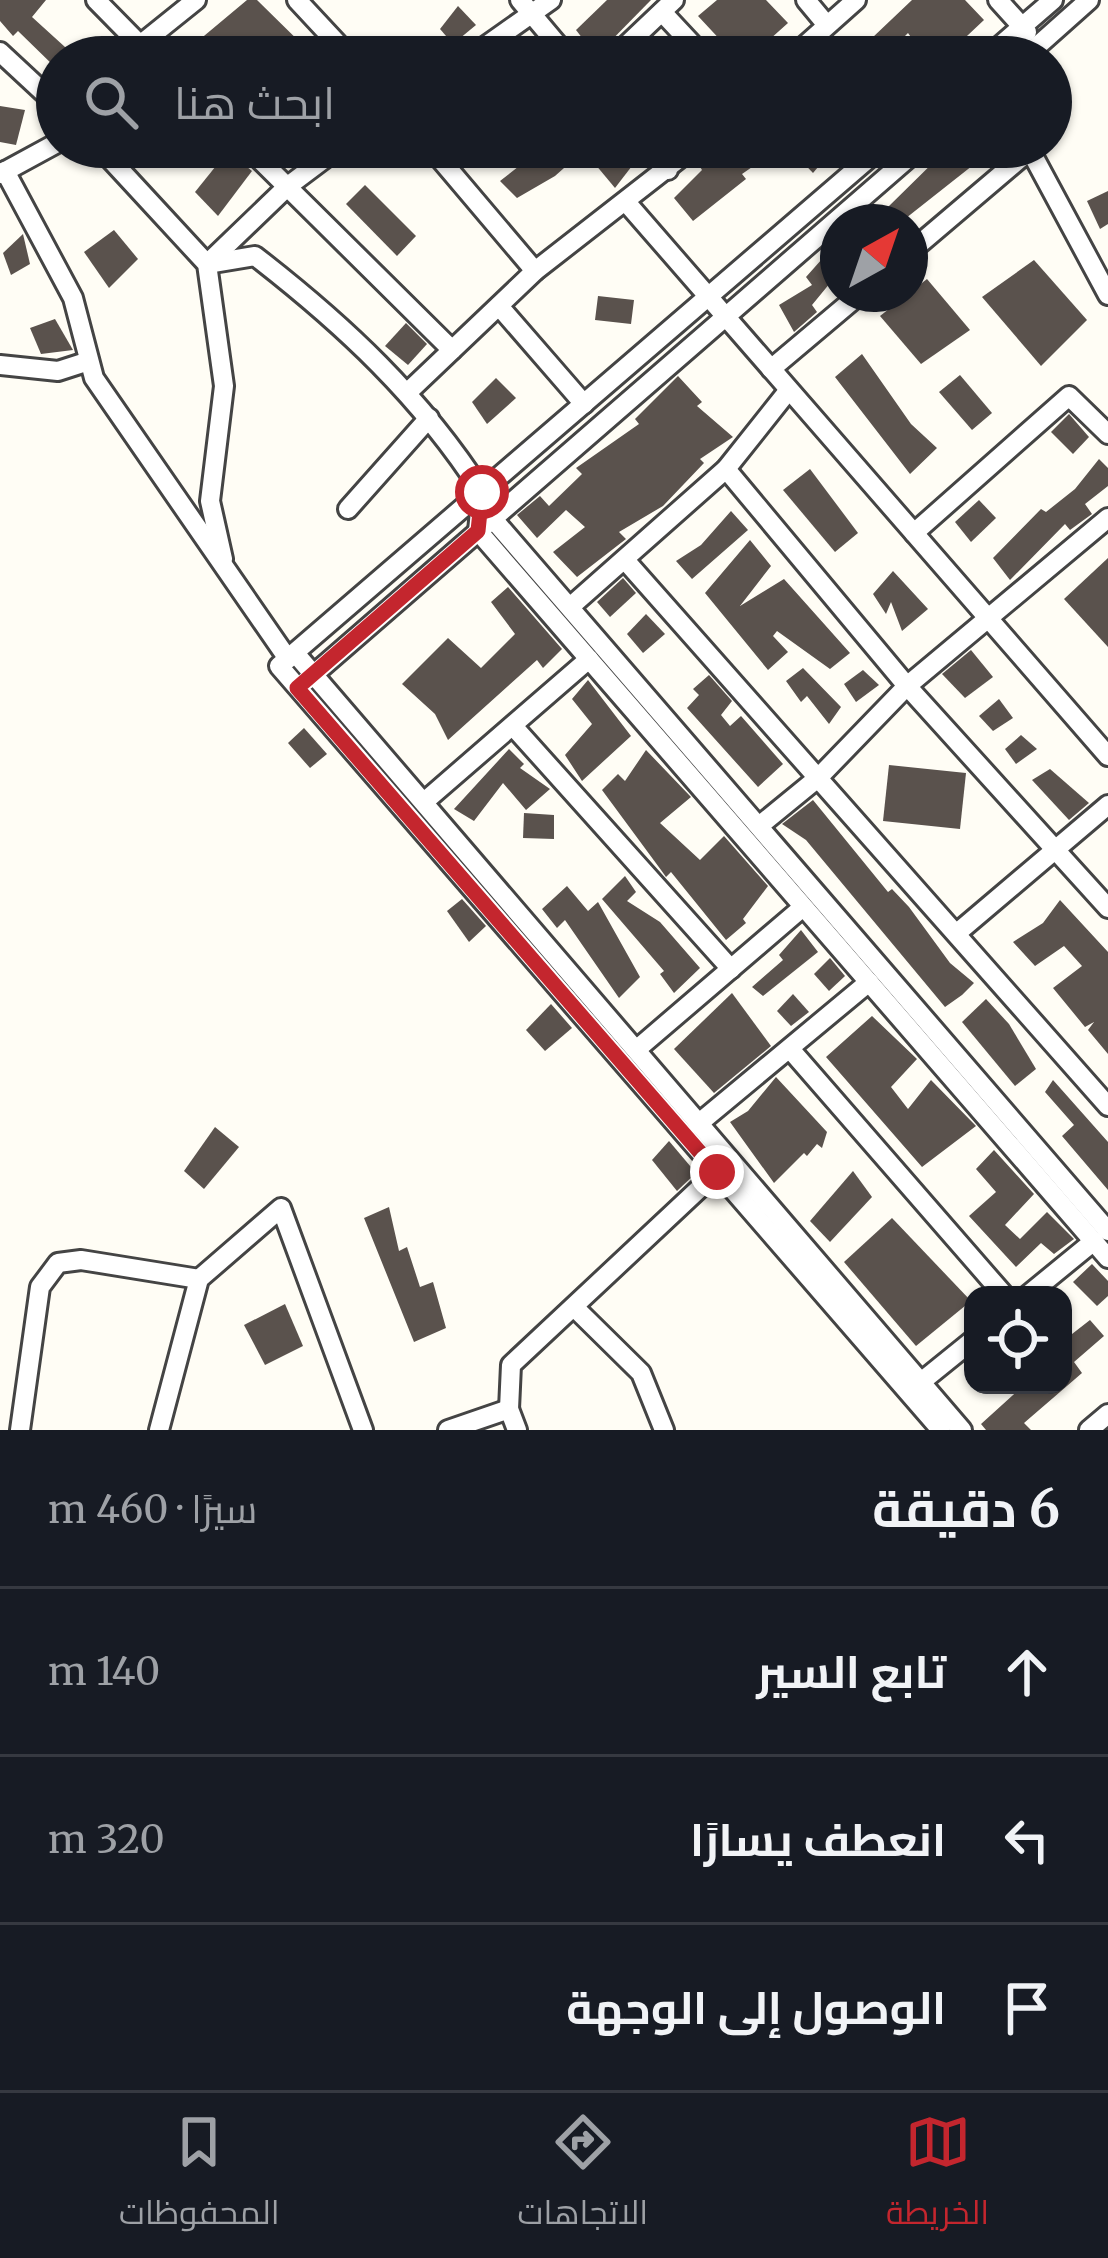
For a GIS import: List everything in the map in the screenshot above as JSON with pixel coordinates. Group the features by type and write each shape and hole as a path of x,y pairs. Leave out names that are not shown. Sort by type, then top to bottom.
{"street":[{"path":"96,0 125,36"},
{"path":"157,36 196,0"},
{"path":"297,0 330,36"},
{"path":"520,0 551,36"},
{"path":"503,36 551,0"},
{"path":"806,0 826,24"},
{"path":"813,36 856,0"},
{"path":"998,0 1026,36"},
{"path":"1011,36 1053,0"},
{"path":"1049,36 1089,0"},
{"path":"636,36 668,6 689,36"},
{"path":"0,52 36,85"},
{"path":"36,154 2,172 73,298 89,362 106,396 225,569 291,656 314,674 962,1430"},
{"path":"118,168 207,264 224,386 211,501 225,569"},
{"path":"269,168 452,350"},
{"path":"207,264 312,168"},
{"path":"448,168 535,272"},
{"path":"408,392 535,272 670,168"},
{"path":"859,168 279,666 941,1430"},
{"path":"297,688 897,168"},
{"path":"928,237 1009,168"},
{"path":"1040,168 1108,295"},
{"path":"626,202 1108,756"},
{"path":"207,264 256,256 338,320 408,392 482,492 485,525 589,659 869,982 1101,1224"},
{"path":"499,306 584,404"},
{"path":"772,369 839,312"},
{"path":"0,364 58,370 89,362"},
{"path":"570,607 726,469 788,391"},
{"path":"914,533 1069,396 1108,434"},
{"path":"348,509 429,418"},
{"path":"726,469 908,686 1108,908"},
{"path":"759,826 819,777 908,686 1108,518"},
{"path":"485,525 570,607 1101,1224 1108,1258"},
{"path":"625,560 1108,1106"},
{"path":"424,802 589,659"},
{"path":"513,726 731,968"},
{"path":"957,933 1108,805"},
{"path":"636,1050 803,907"},
{"path":"698,1124 869,982"},
{"path":"790,1049 996,1286"},
{"path":"517,1430 509,1409 511,1365 717,1172"},
{"path":"159,1430 199,1280 281,1208 363,1430"},
{"path":"1037,1286 1101,1224"},
{"path":"20,1430 40,1287 58,1263 81,1260 199,1280"},
{"path":"574,1306 641,1372 664,1430"},
{"path":"921,1382 964,1347"},
{"path":"448,1430 509,1409"},
{"path":"1089,1430 1108,1414"}],"building":[{"path":"0,0 46,0 32,17 53,36 36,36 36,49 18,31 13,36 0,21"},
{"path":"247,0 257,0 294,36 204,36"},
{"path":"607,0 651,0 616,36 581,36 576,30"},
{"path":"717,0 766,0 788,23 773,36 717,36 698,16"},
{"path":"912,0 965,0 984,20 967,36 874,36"},
{"path":"458,6 476,25 463,36 446,36 440,29"},
{"path":"0,106 25,110 16,145 0,142"},
{"path":"214,168 252,171 218,216 195,192"},
{"path":"517,168 564,168 517,198 500,181"},
{"path":"598,168 630,168 615,188"},
{"path":"751,168 742,174 746,179 693,221 674,198 702,170"},
{"path":"928,168 969,168 924,204 891,204"},
{"path":"365,185 416,236 397,256 346,204"},
{"path":"1108,191 1108,224 1100,229 1087,201"},
{"path":"114,230 138,259 109,288 84,252"},
{"path":"23,234 30,264 11,275 3,253"},
{"path":"1034,260 1087,320 1041,366 982,297"},
{"path":"820,261 820,295 812,305 817,312 794,332 779,305 812,285 806,277"},
{"path":"928,280 970,330 921,364 880,316 928,312"},
{"path":"598,296 634,300 631,324 595,320"},
{"path":"55,319 73,350 41,354 30,328"},
{"path":"406,323 427,344 408,365 385,346"},
{"path":"862,354 911,424 937,448 910,474 835,377"},
{"path":"960,375 992,413 972,430 939,392"},
{"path":"678,376 702,402 697,406 733,437 700,459 704,463 663,506 619,532 626,539 577,577 553,552 585,527 566,510 537,538 517,515 540,496 549,506 582,474 576,468 639,424 635,419"},
{"path":"496,378 516,398 487,424 472,402"},
{"path":"1069,414 1089,437 1073,454 1051,432"},
{"path":"1099,459 1108,468 1108,486 1085,504 1092,514 1070,530 1065,524 1010,580 993,558 1041,509 1046,512 1075,489"},
{"path":"810,469 858,533 835,552 783,490"},
{"path":"979,500 996,518 971,542 955,522"},
{"path":"731,511 748,530 692,579 676,561 701,545"},
{"path":"750,540 771,566 740,606 784,579 850,653 830,669 777,631 773,636 788,652 768,670 705,593"},
{"path":"1108,558 1108,647 1064,599"},
{"path":"893,571 928,609 902,631 891,602 886,614 873,594"},
{"path":"623,578 636,593 610,617 597,602"},
{"path":"508,587 562,649 543,668 537,660 448,740 435,714 402,684 448,638 481,668 515,634 491,602"},
{"path":"646,614 665,634 643,653 627,634"},
{"path":"971,650 993,677 965,698 942,674"},
{"path":"803,668 841,707 829,724 807,696 801,702 786,681"},
{"path":"863,670 879,685 856,702 844,684"},
{"path":"709,675 732,701 721,715 730,726 741,716 783,764 758,787 687,708 699,695 693,689"},
{"path":"588,680 631,736 582,781 565,755 592,724 572,699"},
{"path":"999,699 1013,718 993,731 979,716"},
{"path":"304,728 327,754 310,768 288,743"},
{"path":"1021,735 1037,749 1016,764 1005,749"},
{"path":"509,749 524,764 520,768 550,789 526,810 503,783 474,821 454,809"},
{"path":"646,750 691,797 660,823 700,860 724,836 768,886 743,919 746,923 726,940 671,872 666,877 602,790 618,774 625,781"},
{"path":"889,765 966,773 960,829 883,821"},
{"path":"1050,769 1089,803 1069,820 1032,780"},
{"path":"813,800 888,892 892,889 909,907 950,963 974,983 945,1007 806,840 782,824"},
{"path":"524,813 554,815 554,839 523,838"},
{"path":"625,876 636,892 627,901 660,922 700,968 674,993 660,974 664,971 602,899"},
{"path":"567,886 588,911 598,902 640,977 619,998 565,920 557,928 542,909"},
{"path":"462,899 486,926 469,942 447,911"},
{"path":"1060,900 1108,952 1108,1054 1088,1030 1094,1022 1085,1027 1053,988 1082,966 1064,946 1035,966 1013,942 1043,923"},
{"path":"801,930 818,952 763,996 752,987 783,960 779,955"},
{"path":"830,958 845,976 829,991 814,974"},
{"path":"732,993 771,1046 714,1093 674,1049"},
{"path":"793,994 809,1012 791,1026 777,1011"},
{"path":"986,999 1009,1024 1036,1069 1015,1086 962,1022"},
{"path":"551,1004 572,1028 545,1051 526,1030"},
{"path":"872,1016 917,1059 891,1087 908,1109 931,1080 976,1126 922,1167 826,1057"},
{"path":"776,1077 827,1132 822,1148 817,1144 807,1156 804,1153 774,1183 730,1122 748,1111"},
{"path":"1053,1080 1108,1142 1108,1190 1062,1136 1074,1125 1045,1092"},
{"path":"215,1127 239,1147 204,1189 184,1171"},
{"path":"669,1141 696,1173 677,1191 652,1160"},
{"path":"994,1150 1034,1194 1005,1225 1020,1239 1047,1212 1074,1239 1054,1254 1041,1243 1016,1267 969,1216 996,1192 976,1169"},
{"path":"853,1171 872,1197 830,1242 810,1221"},
{"path":"389,1207 399,1251 407,1247 420,1287 433,1282 446,1328 414,1342 364,1218"},
{"path":"892,1218 964,1294 964,1307 916,1346 844,1262"},
{"path":"1092,1264 1108,1281 1108,1296 1097,1306 1073,1282"},
{"path":"285,1304 303,1346 265,1365 244,1325"},
{"path":"1090,1320 1104,1336 1074,1362 1082,1373 1072,1382 1072,1334"},
{"path":"1014,1394 1058,1394 1024,1423 1031,1430 986,1430 981,1424"}],"route":[{"path":"482,492 478,531 297,688 717,1172"}]}
